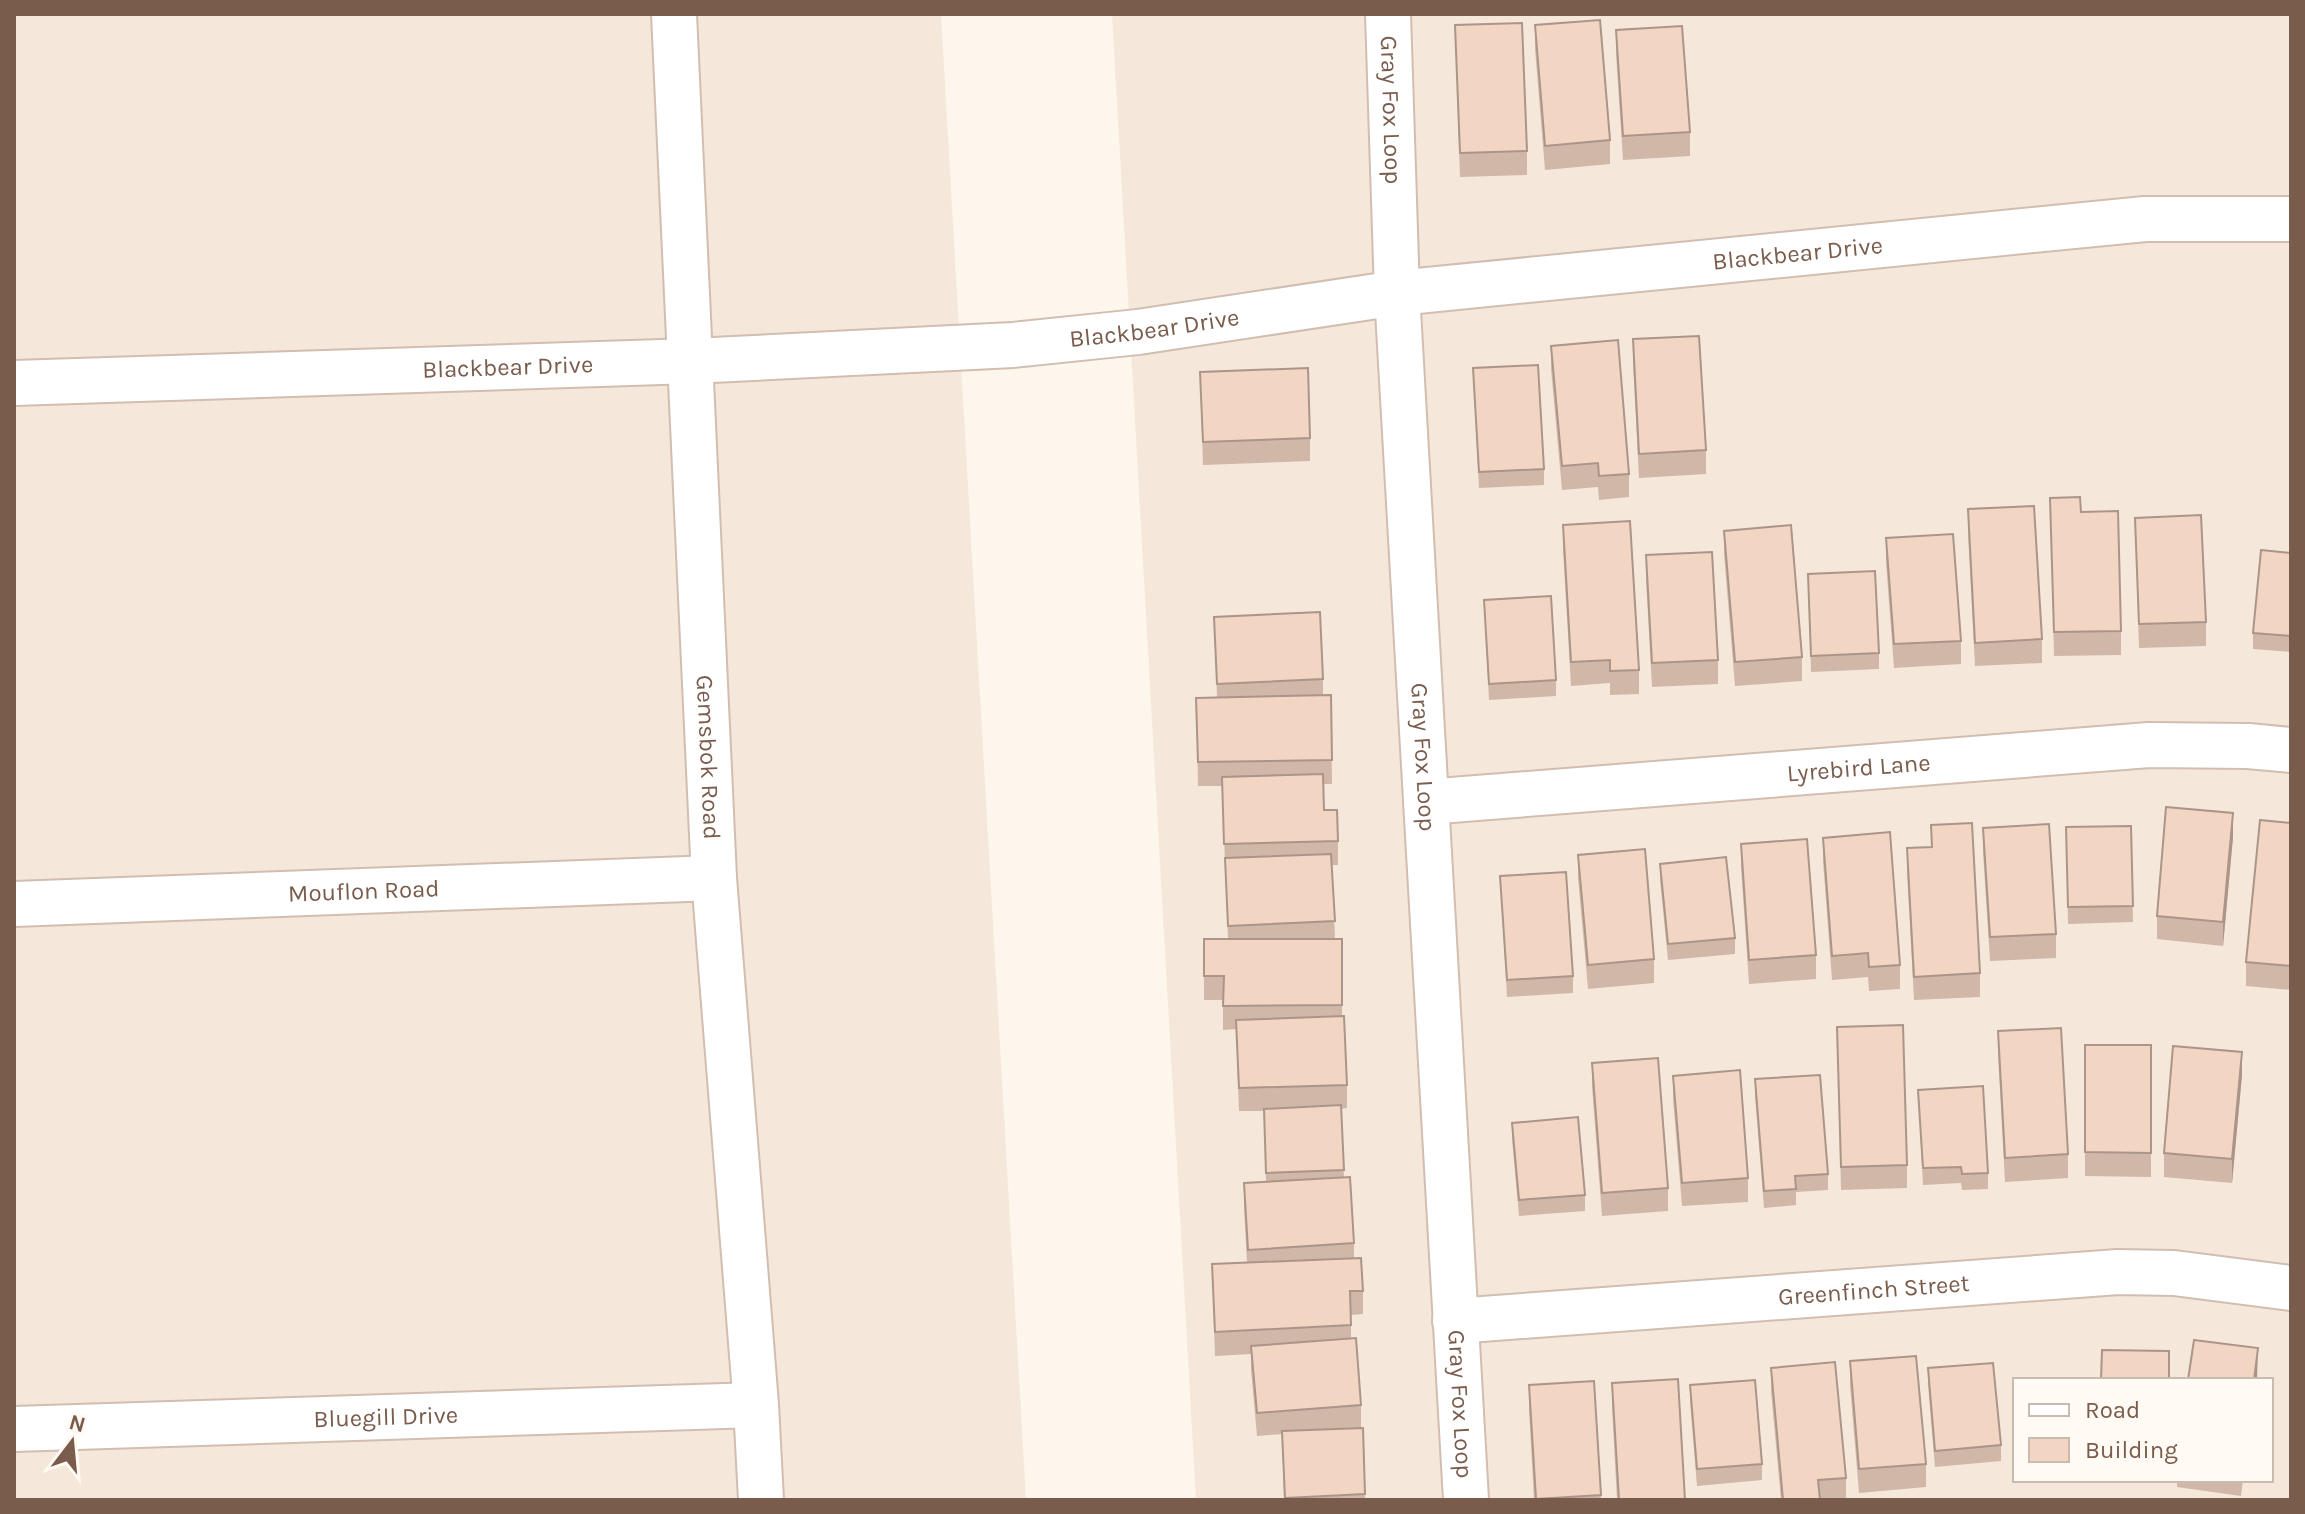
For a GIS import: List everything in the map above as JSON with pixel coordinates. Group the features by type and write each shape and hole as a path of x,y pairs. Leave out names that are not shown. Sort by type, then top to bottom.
{"street":[{"name":"Gemsbok Road","path":"674,14 714,878 761,1500"},
{"name":"Gray Fox Loop","path":"1388,14 1397,293 1466,1500"},
{"name":"Blackbear Drive","path":"14,383 692,361 1013,345 1138,332 1397,293 2145,219 2291,219"},
{"name":"Lyrebird Lane","path":"1426,802 2149,745 2248,746 2291,750"},
{"name":"Mouflon Road","path":"14,904 714,878"},
{"name":"Greenfinch Street","path":"1455,1321 2118,1272 2174,1273 2291,1288"},
{"name":"Bluegill Drive","path":"14,1429 756,1405"}],"shaded area":[{"path":"14,14 941,14 1026,1500 14,1500"},
{"path":"1112,14 2291,14 2291,1500 1196,1500"}],"building":[{"path":"1600,20 1610,140 1545,146 1535,25"},
{"path":"1522,23 1527,151 1460,153 1455,25"},
{"path":"1682,26 1690,132 1623,136 1616,30"},
{"path":"1699,336 1706,450 1639,454 1633,339"},
{"path":"1618,340 1629,474 1599,476 1598,463 1562,466 1551,346"},
{"path":"1538,365 1544,469 1479,472 1473,368"},
{"path":"1308,368 1310,438 1203,442 1200,372"},
{"path":"2080,497 2081,512 2118,511 2121,631 2054,632 2050,498"},
{"path":"2034,506 2042,639 1975,643 1968,509"},
{"path":"2201,515 2206,622 2139,624 2135,518"},
{"path":"1630,521 1639,670 1610,671 1610,660 1571,662 1563,525"},
{"path":"1791,525 1802,657 1735,662 1724,531"},
{"path":"1953,534 1961,641 1894,644 1886,538"},
{"path":"2261,550 2291,553 2291,636 2253,633"},
{"path":"1712,552 1718,660 1652,663 1646,555"},
{"path":"1875,571 1879,653 1811,656 1808,574"},
{"path":"1551,596 1556,680 1489,684 1484,600"},
{"path":"1320,612 1323,679 1217,684 1214,617"},
{"path":"1331,695 1332,760 1198,762 1196,698"},
{"path":"1323,774 1324,810 1337,810 1338,841 1224,844 1222,777"},
{"path":"2166,807 2233,813 2223,922 2157,916"},
{"path":"2260,820 2291,823 2291,966 2246,962"},
{"path":"1972,823 1980,973 1914,977 1907,848 1932,847 1931,825"},
{"path":"2049,824 2056,934 1990,937 1983,828"},
{"path":"2131,826 2133,906 2068,907 2066,827"},
{"path":"1890,832 1900,965 1869,967 1868,953 1832,956 1823,838"},
{"path":"1807,839 1816,955 1749,960 1741,844"},
{"path":"1645,849 1654,959 1588,965 1578,855"},
{"path":"1331,854 1335,921 1228,926 1225,858"},
{"path":"1726,857 1735,938 1668,944 1660,864"},
{"path":"1566,872 1573,976 1507,980 1500,876"},
{"path":"1204,939 1342,939 1342,1005 1223,1006 1224,976 1204,976"},
{"path":"1344,1016 1347,1085 1239,1088 1236,1020"},
{"path":"1903,1025 1907,1165 1841,1167 1837,1027"},
{"path":"2061,1028 2068,1154 2005,1158 1998,1031"},
{"path":"2085,1045 2151,1045 2151,1153 2085,1152"},
{"path":"2173,1046 2242,1052 2232,1159 2164,1153"},
{"path":"1658,1058 1668,1188 1602,1193 1592,1063"},
{"path":"1740,1070 1748,1178 1682,1183 1673,1076"},
{"path":"1820,1075 1828,1174 1795,1176 1796,1189 1764,1191 1755,1079"},
{"path":"1983,1086 1988,1173 1962,1174 1961,1167 1923,1168 1918,1090"},
{"path":"1341,1105 1344,1170 1266,1173 1264,1109"},
{"path":"1578,1117 1585,1195 1519,1200 1512,1123"},
{"path":"1350,1177 1354,1243 1248,1250 1244,1183"},
{"path":"1361,1258 1363,1291 1350,1291 1351,1325 1215,1332 1212,1264"},
{"path":"1356,1338 1361,1405 1257,1413 1251,1346"},
{"path":"2194,1340 2258,1348 2254,1378 2188,1378"},
{"path":"2102,1350 2169,1351 2169,1378 2101,1378"},
{"path":"1916,1356 1926,1464 1859,1469 1850,1361"},
{"path":"1835,1362 1846,1478 1818,1480 1820,1500 1783,1500 1771,1368"},
{"path":"1993,1363 2001,1445 1935,1451 1928,1368"},
{"path":"1678,1379 1685,1500 1619,1500 1612,1383"},
{"path":"1755,1380 1762,1464 1697,1469 1690,1385"},
{"path":"1594,1381 1601,1495 1536,1499 1529,1385"},
{"path":"1363,1428 1365,1494 1285,1498 1282,1431"}]}
